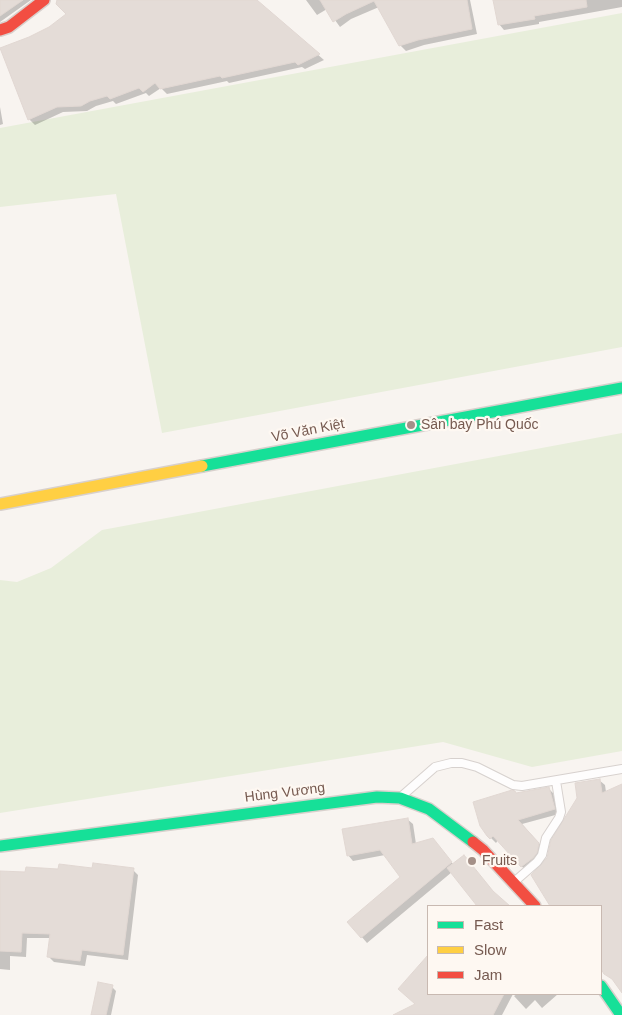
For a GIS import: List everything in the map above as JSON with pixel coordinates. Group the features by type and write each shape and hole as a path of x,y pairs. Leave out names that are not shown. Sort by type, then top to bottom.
{"street":[{"path":"0,30 9,27 44,0"},
{"name":"Võ Văn Kiệt","path":"0,504 622,388"},
{"name":"Hùng Vương","path":"0,846 316,804 377,798 400,798 429,809 459,830 483,850 534,905"},
{"path":"602,987 621,1015"}],"lane":[{"path":"400,798 435,768 451,762 462,762 477,767 513,785 522,786 622,769"},
{"path":"512,883 537,862 542,855 546,838 559,818 556,781"}],"green space":[{"path":"622,13 622,347 162,433 116,194 0,207 0,128"},
{"path":"622,433 622,751 532,767 443,742 0,813 0,580 17,582 51,568 102,530"}],"building":[{"path":"0,0 23,0 0,16"},
{"path":"57,0 257,0 320,54 298,65 295,62 160,89 155,83 143,92 139,88 110,99 107,96 90,101 81,106 57,107 28,120 0,48 49,27 66,14 56,4"},
{"path":"320,0 467,0 472,29 418,40 399,46 374,1 333,22"},
{"path":"493,0 586,0 587,7 534,16 535,19 498,25"},
{"path":"600,779 602,793 622,784 622,993 612,979 602,971 602,905 549,905 531,875 547,858 551,840 577,798 575,783"},
{"path":"549,787 555,809 518,820 539,843 537,853 521,867 493,836 490,839 487,836 480,826 473,802 512,790 516,793"},
{"path":"408,818 412,844 433,838 452,862 361,938 347,922 400,877 380,850 347,856 342,829"},
{"path":"464,855 493,891 509,905 476,905 447,868"},
{"path":"93,863 134,868 123,955 82,950 80,961 47,957 50,934 22,933 21,952 0,951 0,871 25,872 26,867 58,869 59,864 92,868"},
{"path":"427,956 427,995 503,995 493,1015 393,1015 415,1004 398,989"},
{"path":"98,982 113,985 106,1015 91,1015"}],"traffic: fast":[{"path":"202,466 622,388"},
{"path":"0,846 377,797 400,798 429,809 473,842"},
{"path":"602,987 621,1015"}],"traffic: slow":[{"path":"0,504 202,466"}],"traffic: jam":[{"path":"0,30 9,27 44,0"},
{"path":"473,842 483,850 534,905"}],"place":[{"name":"Sân bay Phú Quốc","path":"411,425"},
{"name":"Fruits","path":"472,861"}]}
